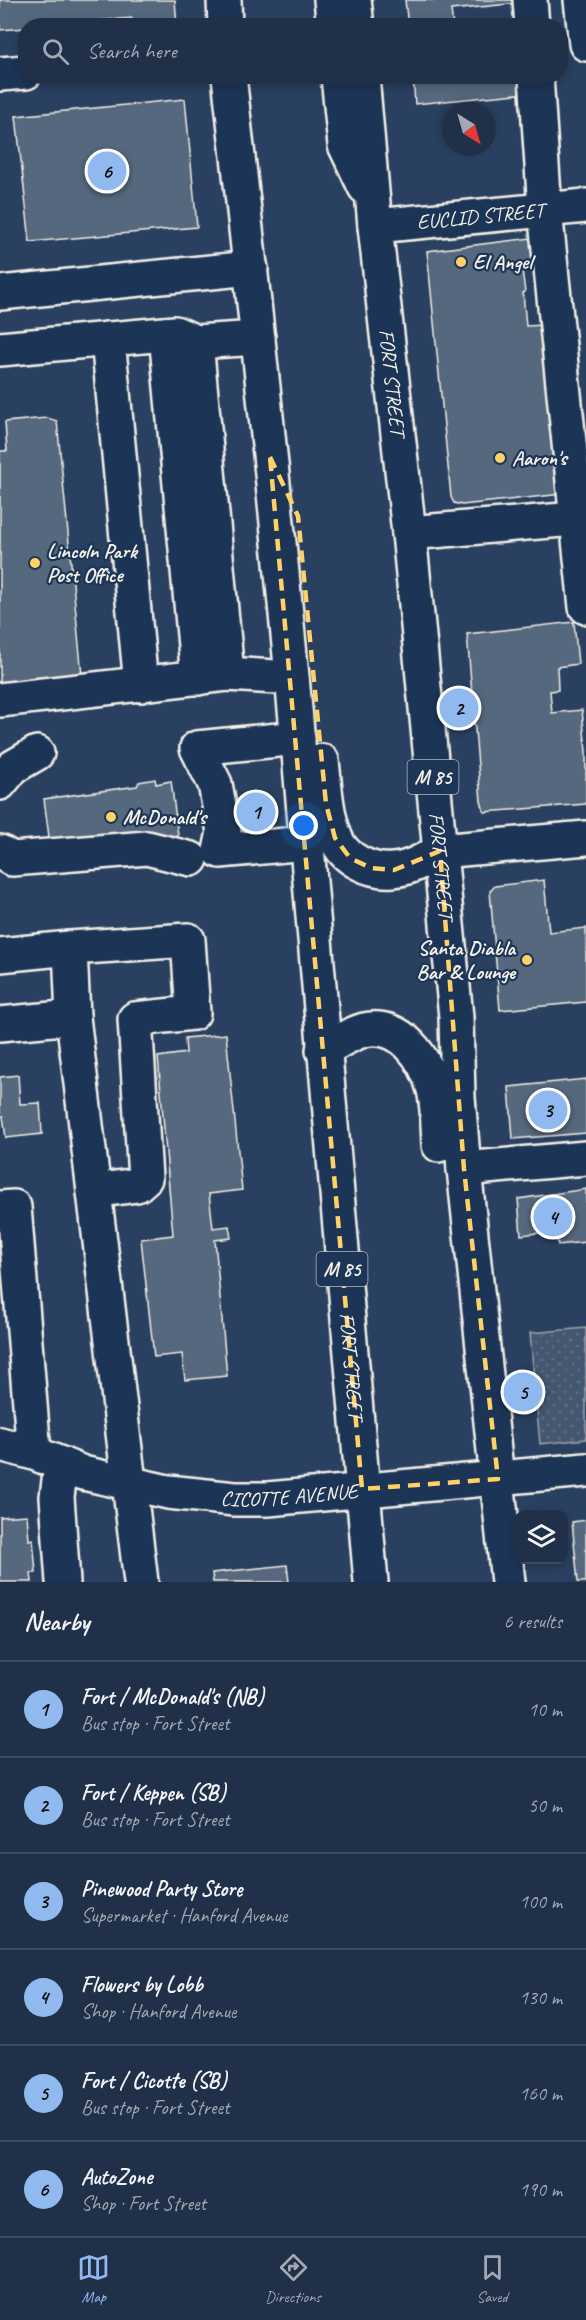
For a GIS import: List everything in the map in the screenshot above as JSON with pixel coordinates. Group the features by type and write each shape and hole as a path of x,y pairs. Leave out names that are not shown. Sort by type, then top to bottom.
{"main road":[{"path":"224,0 225,18"},
{"path":"331,0 332,18"},
{"path":"354,0 356,18"},
{"path":"530,0 531,18"},
{"path":"581,0 586,44"},
{"path":"0,74 18,73"},
{"name":"FORT STREET","path":"230,84 251,268 298,738 370,1582"},
{"path":"339,84 345,145 374,215"},
{"name":"FORT STREET","path":"363,84 374,215 410,533 456,1017 458,1097 464,1168 508,1582"},
{"path":"537,84 545,210 582,518 586,607"},
{"name":"EUCLID STREET","path":"374,215 545,210 586,206"},
{"path":"0,292 251,268"},
{"path":"181,338 213,676"},
{"path":"0,349 108,339 258,338"},
{"path":"108,339 141,685"},
{"path":"270,457 298,516 326,804 335,838 342,850 350,858 370,868 394,870 419,863 440,851 586,838"},
{"path":"410,533 582,518"},
{"path":"0,700 213,676 292,678"},
{"path":"205,855 224,832 215,784 197,748 298,738"},
{"path":"0,783 13,766 37,753"},
{"path":"0,852 12,859 147,848 205,855 307,843"},
{"path":"0,955 188,940 193,1013 135,1019 146,1178 137,1185 94,1191"},
{"path":"70,948 73,1017 141,1582"},
{"path":"0,1024 73,1017"},
{"path":"323,1050 365,1030 385,1029 403,1038 421,1060 434,1090 465,1394 491,1420"},
{"path":"464,1168 586,1158"},
{"path":"0,1208 14,1207 47,1459 57,1497 63,1582"},
{"name":"CICOTTE AVENUE","path":"0,1444 83,1473 129,1484 168,1492 234,1499 586,1470"}],"highlighted area":[{"path":"270,457 298,516 326,804 335,838 350,858 371,868 394,870 440,851 464,1169 498,1479 362,1489"}],"shaded area":[{"path":"586,1328 586,1439 540,1444 530,1333"}],"building":[{"path":"0,0 175,0 176,18 18,18 18,29 0,30"},
{"path":"405,0 520,0 520,3 451,10 452,18 407,18"},
{"path":"414,84 527,84 528,93 415,104"},
{"path":"185,99 197,227 30,242 16,116"},
{"path":"540,237 544,267 522,269 525,292 523,293 526,326 546,325 562,494 462,505 454,503 451,497 427,251"},
{"name":"Lincoln Park Post Office","path":"47,418 57,421 82,675 0,682 0,451 7,451 5,422"},
{"path":"574,622 578,664 557,667 558,690 550,691 552,713 582,710 586,752 586,804 484,812 481,801 467,634"},
{"name":"McDonald's","path":"155,779 156,784 171,781 178,835 51,852 44,799 137,786 139,782"},
{"path":"544,880 549,932 586,928 586,1002 500,1010 490,891 495,886"},
{"path":"226,1034 242,1190 209,1194 213,1228 229,1226 231,1238 215,1240 227,1376 185,1380 182,1354 154,1357 141,1239 173,1235 158,1057 186,1053 185,1038"},
{"path":"18,1075 20,1104 40,1103 42,1134 6,1138 3,1116 0,1116 0,1077"},
{"path":"586,1079 586,1133 513,1139 509,1087"},
{"path":"586,1189 586,1242 558,1245 556,1231 521,1235 518,1199"},
{"path":"27,1515 29,1540 33,1539 36,1573 31,1573 32,1582 0,1582 0,1517"},
{"path":"586,1520 586,1582 578,1582 572,1522"},
{"path":"287,1565 289,1582 213,1582 212,1573"}],"place":[{"name":"AutoZone","path":"107,171"},
{"name":"El Angel","path":"461,262"},
{"name":"Aaron's","path":"500,458"},
{"name":"Lincoln Park Post Office","path":"35,563"},
{"name":"Fort / Keppen (SB)","path":"459,708"},
{"name":"Fort / McDonald's (NB)","path":"256,812"},
{"name":"McDonald's","path":"111,817"},
{"name":"Santa Diabla Bar & Lounge","path":"527,960"},
{"name":"Pinewood Party Store","path":"548,1110"},
{"name":"Flowers by Lobb","path":"553,1217"},
{"name":"Fort / Cicotte (SB)","path":"523,1392"}]}
